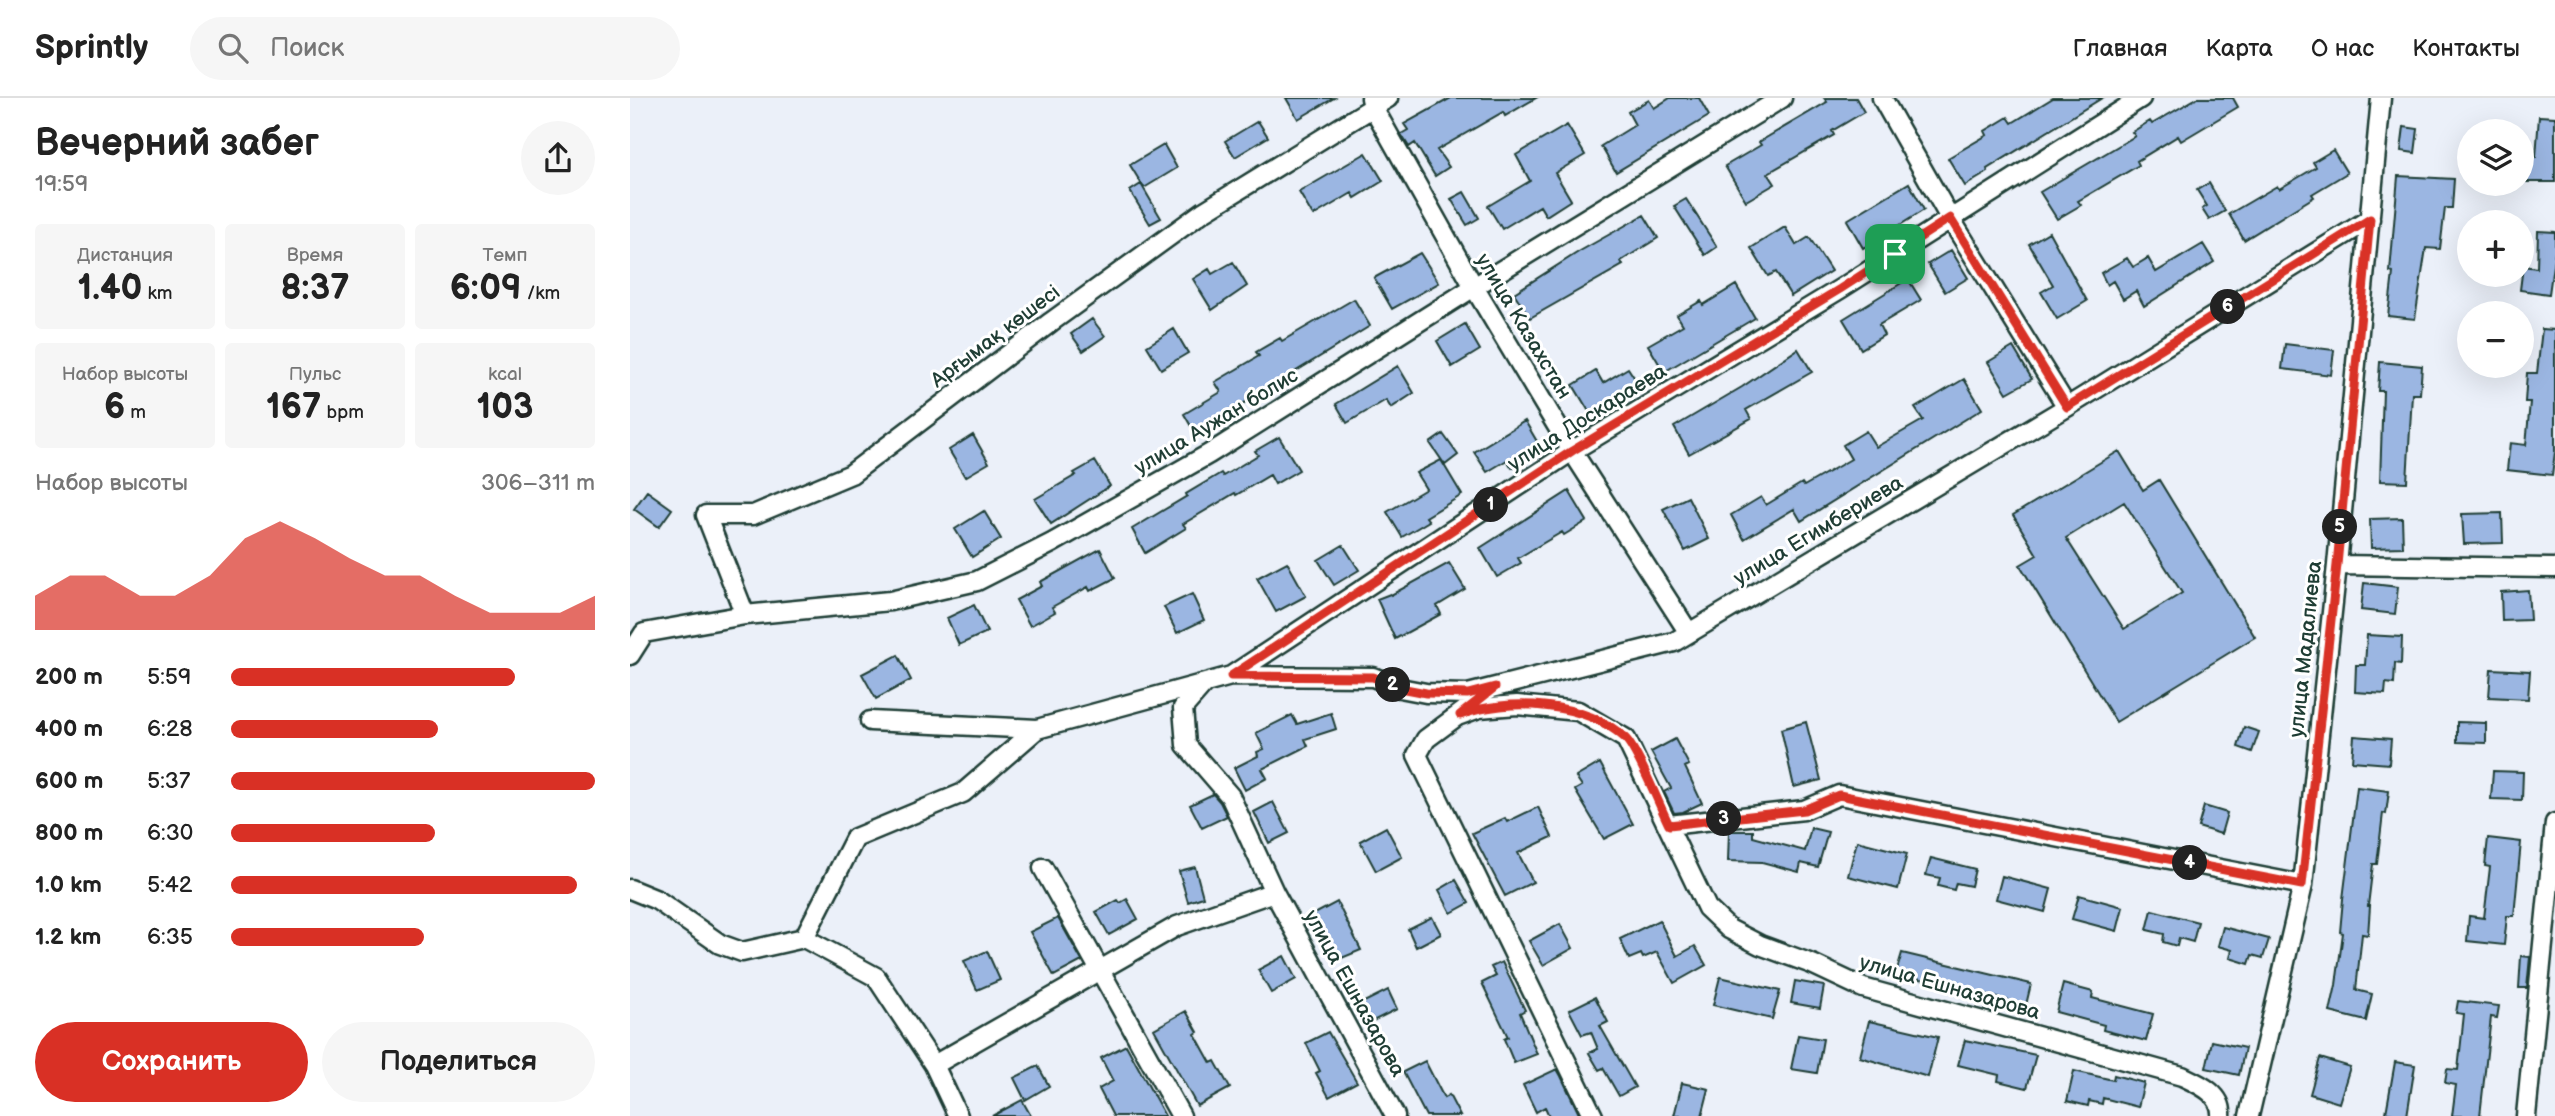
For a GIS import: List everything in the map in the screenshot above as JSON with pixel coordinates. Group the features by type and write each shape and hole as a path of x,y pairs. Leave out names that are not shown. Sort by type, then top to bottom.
{"street":[{"name":"улица Аужан болис","path":"630,655 644,633 745,615 890,601 977,581 1052,543 1209,454 1782,98"},
{"path":"1882,98 1950,218 2067,407"},
{"name":"улица Доскараева","path":"870,721 1037,729 1231,676 1572,451 1840,289 2141,98"},
{"name":"улица Мадалиева","path":"2249,1116 2302,885 2337,565 2381,98"},
{"name":"улица Казахстан","path":"1377,101 1474,287 1572,451 1689,633"},
{"name":"Арғымақ көшесі","path":"745,615 706,515 754,515 851,474 1051,322 1203,212 1377,101"},
{"name":"улица Егимбериева","path":"1231,676 1373,677 1400,688 1426,693 1468,694 1674,642 2067,407 2370,219"},
{"path":"2337,565 2555,568"},
{"name":"улица Ешназарова","path":"1204,683 1183,708 1186,746 1230,796 1274,892 1395,1116"},
{"name":"улица Ешназарова","path":"1495,687 1426,738 1418,755 1593,1116"},
{"name":"улица Ешназарова","path":"1460,715 1479,708 1517,705 1578,711 1626,739 1707,908 1729,929 1760,945 1812,964 1863,988 2182,1076 2209,1089 2222,1110 2221,1116"},
{"path":"804,938 855,838 963,793 1037,729"},
{"path":"1669,825 1804,810 1839,795 2302,885"},
{"path":"2526,1116 2555,823"},
{"path":"1042,868 1181,1116"},
{"path":"630,889 657,900 720,944 743,952 804,938 876,977 934,1065 958,1116"},
{"path":"934,1065 1177,926 1274,892"}],"building":[{"path":"1286,98 1334,98 1298,119"},
{"path":"1451,98 1536,98 1505,116 1503,112 1437,150 1449,167 1435,176 1415,143 1409,147 1401,134 1408,130 1404,124"},
{"path":"1670,98 1699,98 1709,116 1616,172 1601,146 1635,125 1628,112 1649,100 1654,108"},
{"path":"1824,98 1856,98 1864,112 1832,131 1834,135 1768,173 1775,184 1746,201 1725,166 1761,145 1759,142 1827,102"},
{"path":"2053,98 2102,98 1987,169 1988,172 1965,186 1948,158 1987,135 1985,131 2008,117 2012,123"},
{"path":"2197,98 2233,98 2238,107 2181,141 2178,136 2137,161 2139,165 2078,201 2081,205 2057,219 2040,192 2135,136 2132,132 2150,121 2152,124"},
{"path":"2539,116 2555,117 2555,182 2534,182"},
{"path":"1258,121 1268,137 1235,157 1225,141"},
{"path":"1567,125 1585,155 1555,173 1571,200 1546,216 1540,206 1502,229 1488,206 1530,181 1516,155"},
{"path":"2404,127 2418,129 2415,153 2401,151"},
{"path":"1164,145 1177,168 1144,188 1130,165"},
{"path":"2333,150 2347,173 2312,194 2314,197 2244,240 2229,214 2316,167 2313,162"},
{"path":"1366,153 1383,181 1355,198 1352,193 1313,216 1299,192"},
{"path":"2398,176 2454,179 2452,208 2445,208 2440,249 2426,248 2415,319 2388,316"},
{"path":"1909,183 1924,210 1863,248 1847,220"},
{"path":"2209,183 2225,211 2209,220 2202,209 2207,206 2197,190"},
{"path":"1141,184 1161,218 1150,224 1130,191"},
{"path":"1464,192 1479,218 1467,225 1451,199"},
{"path":"1686,199 1717,247 1705,255 1674,206"},
{"path":"1644,215 1658,238 1621,261 1623,265 1530,318 1514,293"},
{"path":"1785,227 1796,245 1809,237 1831,271 1791,296 1776,272 1768,276 1751,248"},
{"path":"2538,231 2555,232 2549,294 2520,290 2520,287 2534,287 2534,268 2537,268"},
{"path":"2049,232 2087,301 2057,319 2041,292 2053,285 2029,244"},
{"path":"2203,244 2214,262 2144,306 2136,291 2123,299 2113,281 2107,285 2101,273 2127,258 2133,267 2148,258 2156,272"},
{"path":"1951,250 1968,278 1945,292 1928,264"},
{"path":"1420,253 1439,283 1392,309 1374,278"},
{"path":"1233,262 1247,286 1212,310 1193,279 1209,269 1212,274"},
{"path":"1908,279 1921,300 1879,325 1884,335 1861,349 1843,319"},
{"path":"1736,285 1755,318 1664,372 1648,345 1683,325 1677,315 1701,301 1703,305"},
{"path":"1354,299 1370,326 1195,433 1184,414 1221,392 1215,382 1259,356 1256,352 1280,338 1282,341"},
{"path":"1092,319 1105,336 1083,351 1071,334"},
{"path":"1465,324 1480,350 1452,367 1437,341"},
{"path":"1174,329 1188,353 1161,369 1147,346"},
{"path":"2542,329 2555,330 2555,452 2552,475 2507,470 2510,443 2526,445 2530,402 2525,402 2527,378 2534,378 2534,373 2537,373"},
{"path":"2285,344 2334,350 2331,375 2282,369"},
{"path":"2013,347 2032,379 2007,393 1988,362"},
{"path":"1798,349 1812,372 1746,410 1751,419 1689,454 1674,427 1742,387"},
{"path":"2380,362 2422,366 2420,394 2412,394 2407,482 2380,481 2383,391 2378,391"},
{"path":"1398,366 1414,393 1391,408 1386,400 1347,423 1336,404"},
{"path":"1628,368 1641,388 1593,418 1573,385 1596,371 1603,383"},
{"path":"1964,379 1982,409 1801,521 1794,509 1744,539 1731,515 1761,497 1766,505 1802,483 1804,486 1851,459 1843,445 1866,431 1876,447 1923,420 1915,408"},
{"path":"1525,421 1542,450 1512,468 1507,460 1487,472 1474,452"},
{"path":"1443,434 1458,455 1445,465 1430,443"},
{"path":"973,435 989,463 965,477 949,450"},
{"path":"1279,437 1299,470 1275,484 1270,475 1236,495 1235,493 1183,524 1186,528 1145,553 1132,529 1221,473 1223,476 1258,455 1255,451"},
{"path":"2119,451 2143,490 2159,480 2255,637 2116,722 2020,565 2037,555 2013,515","holes":["2124,502 2182,593 2124,629 2066,538"]},
{"path":"1441,460 1462,495 1426,517 1429,521 1402,537 1387,512 1426,489 1416,473"},
{"path":"1095,461 1110,486 1051,524 1035,499"},
{"path":"647,491 672,509 659,527 634,509"},
{"path":"1569,491 1587,521 1564,535 1562,532 1518,558 1521,563 1497,577 1480,548"},
{"path":"1688,497 1709,539 1685,551 1663,509"},
{"path":"984,511 1001,539 972,557 955,529"},
{"path":"2502,513 2503,543 2464,544 2462,514"},
{"path":"2402,518 2403,547 2371,548 2370,519"},
{"path":"1343,545 1359,570 1334,585 1318,560"},
{"path":"1100,549 1115,578 1090,591 1088,587 1052,607 1055,612 1030,626 1016,600 1042,586 1040,582"},
{"path":"1287,562 1306,596 1276,612 1257,578"},
{"path":"1449,563 1465,589 1437,606 1441,614 1395,639 1377,599 1391,595"},
{"path":"2364,583 2398,587 2395,614 2361,610"},
{"path":"2528,590 2530,620 2502,621 2501,592"},
{"path":"1192,594 1204,620 1177,633 1164,607"},
{"path":"974,605 987,632 959,645 947,618"},
{"path":"2367,635 2402,637 2401,664 2395,663 2394,684 2386,683 2385,694 2355,692 2356,665 2365,665"},
{"path":"898,655 911,680 876,699 862,674"},
{"path":"2491,669 2530,671 2528,699 2489,697"},
{"path":"1331,713 1336,729 1305,739 1308,746 1262,769 1267,778 1245,790 1234,768 1258,756 1257,752 1264,749 1256,733 1292,715 1297,724"},
{"path":"1806,722 1821,780 1794,787 1781,729"},
{"path":"2457,722 2486,723 2486,743 2457,742"},
{"path":"2244,727 2259,732 2252,752 2238,747"},
{"path":"2354,736 2391,739 2389,764 2352,761"},
{"path":"1675,739 1689,765 1685,767 1702,803 1674,813 1664,792 1671,788 1651,752"},
{"path":"1600,763 1633,824 1604,839 1575,790 1582,786 1576,777"},
{"path":"2493,771 2523,772 2522,800 2491,799"},
{"path":"2357,787 2389,791 2386,814 2383,813 2377,864 2373,864 2368,935 2362,934 2356,990 2372,994 2366,1021 2330,1012 2343,933 2340,932 2343,899"},
{"path":"1213,794 1227,816 1202,828 1190,805"},
{"path":"1273,802 1289,833 1269,843 1254,812"},
{"path":"2204,806 2227,813 2221,834 2198,827"},
{"path":"1538,807 1552,837 1518,853 1533,882 1505,896 1472,833 1505,818 1507,822"},
{"path":"1386,827 1402,857 1376,871 1360,841"},
{"path":"1811,828 1828,832 1818,867 1801,863 1799,872 1762,862 1728,861 1729,831 1753,831 1753,837 1805,851"},
{"path":"2488,838 2521,842 2514,916 2507,916 2504,945 2467,941 2469,916 2484,918 2490,867 2485,866"},
{"path":"1857,841 1907,854 1898,889 1848,876"},
{"path":"1931,858 1975,869 1971,886 1956,883 1954,890 1938,886 1940,878 1926,875"},
{"path":"1195,867 1203,897 1188,902 1179,871"},
{"path":"2002,876 2051,889 2045,912 1996,899"},
{"path":"1456,880 1469,903 1451,913 1439,890"},
{"path":"2079,895 2123,907 2117,931 2072,919"},
{"path":"1127,899 1138,919 1109,935 1096,912 1118,900 1120,903"},
{"path":"1337,902 1361,950 1337,960 1324,929 1316,934 1307,918"},
{"path":"2152,910 2198,922 2193,942 2179,938 2177,946 2163,942 2164,934 2147,930"},
{"path":"1432,917 1441,934 1416,947 1408,929"},
{"path":"1058,918 1082,961 1054,976 1030,932"},
{"path":"1659,920 1677,956 1695,946 1706,965 1674,983 1657,952 1643,958 1641,954 1629,959 1620,939"},
{"path":"1560,924 1573,948 1543,965 1529,941"},
{"path":"2223,927 2269,939 2263,958 2252,955 2249,964 2230,958 2232,950 2218,946"},
{"path":"987,951 1000,980 977,990 964,961"},
{"path":"1902,953 2031,984 2026,1005 1896,973"},
{"path":"1284,956 1296,979 1271,993 1258,970"},
{"path":"2521,956 2530,957 2527,988 2519,988"},
{"path":"1502,962 1525,1010 1520,1013 1537,1054 1514,1063 1504,1039 1508,1037 1482,983 1496,976 1491,967"},
{"path":"1720,977 1780,991 1772,1019 1713,1005"},
{"path":"1795,981 1824,986 1820,1008 1791,1003"},
{"path":"2063,984 2093,992 2092,998 2153,1014 2146,1041 2103,1030 2104,1025 2056,1012"},
{"path":"1388,990 1397,1009 1367,1024 1358,1005"},
{"path":"1595,997 1608,1022 1600,1026 1635,1087 1619,1096 1603,1068 1599,1070 1589,1053 1598,1049 1591,1032 1582,1035 1569,1010"},
{"path":"2458,1001 2499,1006 2497,1018 2491,1017 2480,1116 2452,1116 2456,1085 2445,1083 2447,1069 2458,1070 2464,1014 2456,1013"},
{"path":"1186,1011 1211,1063 1215,1061 1230,1088 1197,1106 1154,1029"},
{"path":"1869,1021 1938,1037 1928,1077 1860,1057"},
{"path":"1328,1032 1357,1082 1329,1097 1316,1073 1320,1071 1306,1043"},
{"path":"1798,1035 1823,1039 1817,1073 1791,1069"},
{"path":"1965,1040 2036,1055 2027,1088 1998,1081 1999,1075 1958,1065"},
{"path":"2212,1041 2245,1048 2239,1075 2206,1068"},
{"path":"1126,1045 1165,1116 1113,1116 1099,1089 1113,1081 1101,1058"},
{"path":"2320,1058 2350,1067 2339,1103 2310,1094"},
{"path":"1425,1061 1444,1098 1449,1095 1460,1116 1426,1116 1403,1072"},
{"path":"2395,1062 2415,1065 2407,1116 2386,1113"},
{"path":"1038,1066 1049,1086 1025,1100 1014,1078"},
{"path":"1557,1069 1580,1116 1549,1116 1545,1107 1536,1112 1523,1085"},
{"path":"2074,1071 2113,1080 2114,1075 2144,1083 2138,1107 2103,1098 2102,1104 2089,1101 2088,1106 2067,1101"},
{"path":"1682,1083 1709,1089 1702,1116 1674,1116"},
{"path":"1022,1100 1031,1116 992,1116"}],"route":[{"path":"1950,218 2067,407 2370,219 2337,565 2302,885 1839,795 1804,810 1669,825 1626,739 1578,711 1517,705 1479,708 1460,715 1495,687 1468,694 1426,693 1400,688 1373,677 1231,676 1572,451 1895,254 1950,218"}]}
